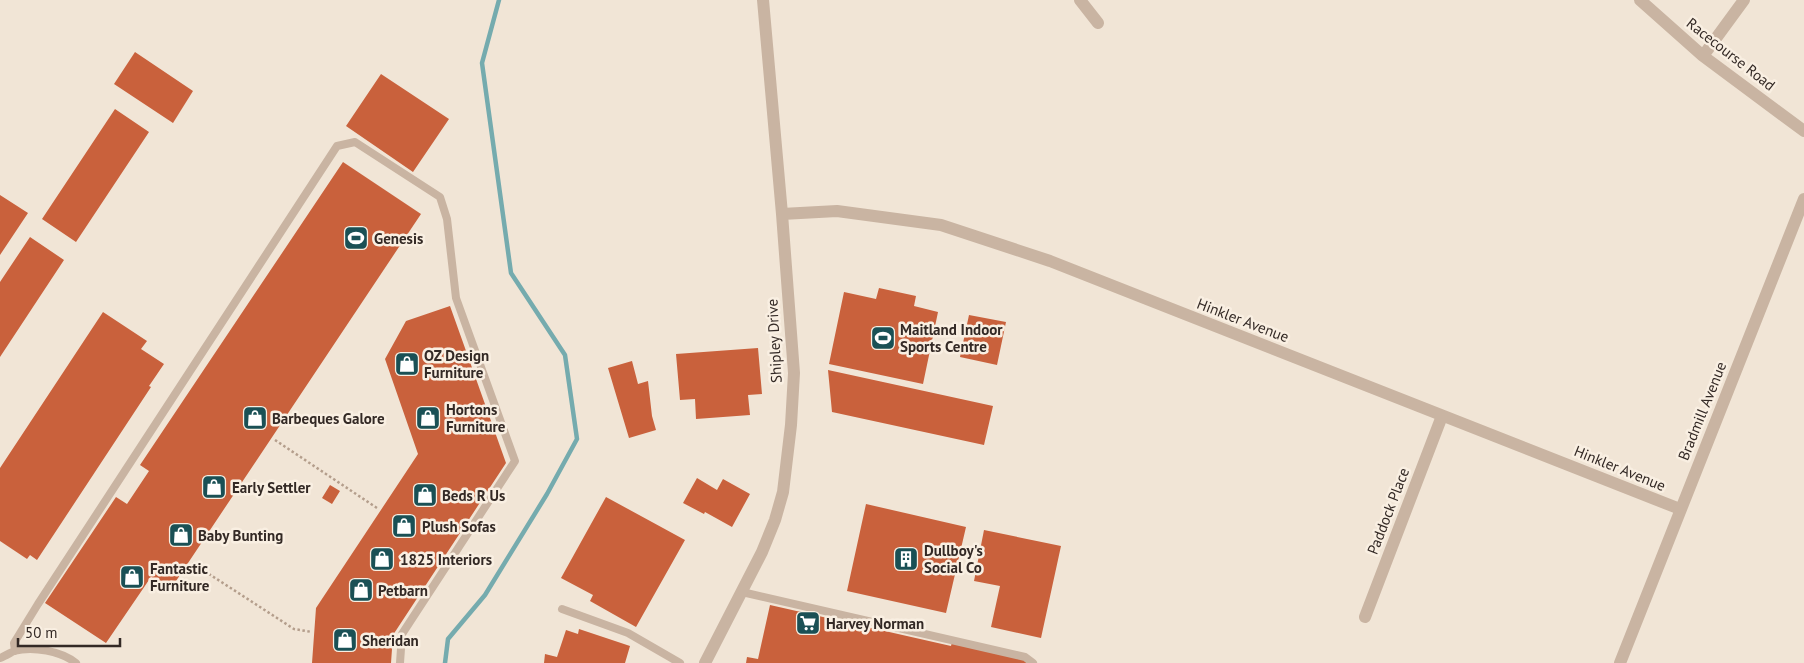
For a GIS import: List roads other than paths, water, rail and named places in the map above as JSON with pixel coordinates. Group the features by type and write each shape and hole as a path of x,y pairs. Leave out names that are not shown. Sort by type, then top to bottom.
{"street":[{"name":"Shipley Drive","path":"705,663 762,552 775,520 783,492 791,425 794,373 763,0"},
{"path":"1080,0 1098,23"},
{"name":"Racecourse Road","path":"1640,0 1703,56 1804,131"},
{"path":"1703,56 1744,0"},
{"name":"Bradmill Avenue","path":"1620,663 1804,199"},
{"name":"Hinkler Avenue","path":"782,214 837,211 941,225 1050,261 1680,510"},
{"name":"Paddock Place","path":"1365,617 1442,416"}],"lane":[{"path":"15,651 14,643 38,604 337,146 355,142 440,197 447,219 456,298 515,461 402,634 400,663"},
{"path":"742,592 1025,657 1033,663"},
{"path":"562,609 628,633 680,663"},
{"path":"0,658 15,651 32,650 56,652 76,663"}],"waterway":[{"path":"445,663 448,639 485,595 547,494 577,439 565,355 511,273 482,63 499,0"}],"place":[{"name":"Genesis","path":"356,238"},
{"name":"Maitland Indoor Sports Centre","path":"883,338"},
{"name":"OZ Design Furniture","path":"407,364"},
{"name":"Barbeques Galore","path":"255,418"},
{"name":"Hortons Furniture","path":"428,418"},
{"name":"Early Settler","path":"214,487"},
{"name":"Beds R Us","path":"425,495"},
{"name":"Plush Sofas","path":"404,526"},
{"name":"Baby Bunting","path":"181,535"},
{"name":"1825 Interiors","path":"382,559"},
{"name":"Dullboy's Social Co","path":"906,559"},
{"name":"Fantastic Furniture","path":"132,577"},
{"name":"Petbarn","path":"361,590"},
{"name":"Harvey Norman","path":"808,623"},
{"name":"Sheridan","path":"345,640"}]}
